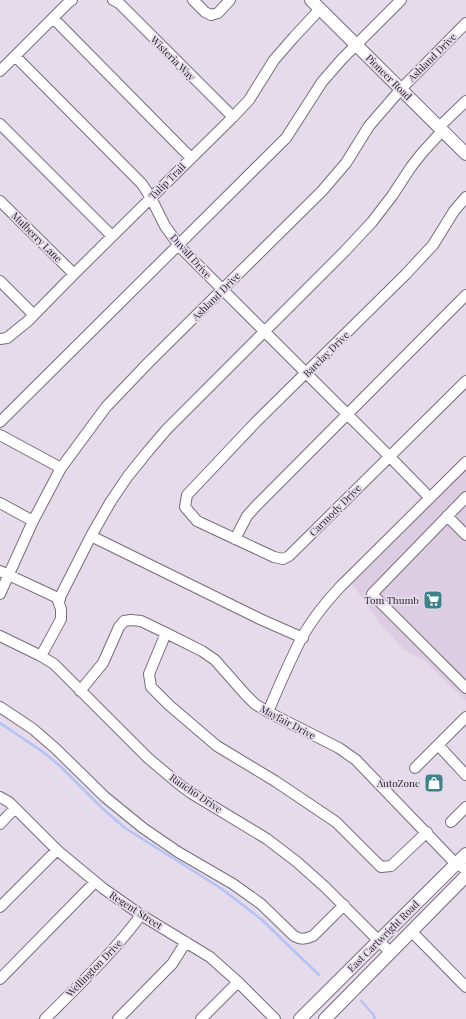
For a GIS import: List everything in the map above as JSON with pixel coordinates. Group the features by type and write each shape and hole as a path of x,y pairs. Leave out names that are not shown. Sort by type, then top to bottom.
{"main road":[{"name":"Pioneer Road","path":"311,0 466,154"},
{"name":"East Cartwright Road","path":"300,1019 379,940 461,866 466,854"},
{"name":"East Cartwright Road","path":"325,1019 466,876"}],"street":[{"path":"0,71 72,0"},
{"name":"Wisteria Way","path":"113,0 119,3 233,116"},
{"path":"193,0 204,12 211,15 218,12 230,0"},
{"path":"0,422 286,138 322,82 342,59 401,0"},
{"name":"Tulip Trail","path":"0,339 7,338 28,321 249,100 274,60 320,9"},
{"path":"53,18 191,158"},
{"name":"Ashland Drive","path":"0,594 4,573 61,468 106,407 149,362 322,191 346,163 369,126 431,57 466,23"},
{"name":"Duvall Drive","path":"15,56 142,184 165,226 179,244 222,290 430,498"},
{"path":"42,656 60,619 61,609 58,601 91,536 111,501 128,476 166,429 346,251 372,222 441,128 466,101"},
{"path":"0,124 112,236"},
{"name":"Barclay Drive","path":"185,507 187,495 255,423 401,279 433,245 454,211 466,197"},
{"name":"Mulberry Lane","path":"0,201 74,274"},
{"path":"0,281 34,315"},
{"path":"235,539 247,516 256,506 466,295"},
{"name":"Carmody Drive","path":"185,507 197,521 235,539 274,557 283,558 289,556 466,381"},
{"path":"0,435 61,468"},
{"path":"268,712 302,638 327,602 341,586 466,462"},
{"path":"466,497 372,594 466,688"},
{"path":"0,503 33,521"},
{"path":"447,516 465,532"},
{"path":"91,536 302,638"},
{"path":"4,573 60,599"},
{"name":"Mayfair Drive","path":"80,691 103,663 119,627 124,621 141,621 202,650 216,660 245,694 256,704 268,712 339,748 356,760 461,866"},
{"path":"166,633 149,674 151,687 169,705 217,746 275,781 336,822 381,867 390,866 427,832"},
{"name":"Rancho Drive","path":"0,636 42,656 54,664 148,758 191,793 267,839 297,862 325,886 391,953"},
{"path":"0,707 33,729 56,749 105,797 143,828 178,852 233,884 261,904 299,939 313,936 344,905"},
{"path":"415,768 466,717"},
{"path":"438,745 466,775"},
{"name":"Regent Street","path":"0,797 9,802 57,850 104,889 141,915 210,957 238,982 275,1019"},
{"path":"451,822 466,807"},
{"path":"0,824 15,808"},
{"path":"0,907 57,850"},
{"path":"0,979 95,882"},
{"name":"Wellington Drive","path":"45,1019 129,932 141,915"},
{"path":"412,932 466,986"},
{"path":"118,1019 172,964 186,942"},
{"path":"201,1019 238,982"}],"shaded area":[{"path":"466,468 466,701 425,661 405,650 381,625 351,582"}],"waterway":[{"path":"0,723 43,752 60,766 101,807 125,828 222,889 261,919 319,975"},
{"path":"361,1001 373,1014 375,1019"}],"place":[{"name":"Tom Thumb","path":"433,600"},
{"name":"AutoZone","path":"434,783"}]}
